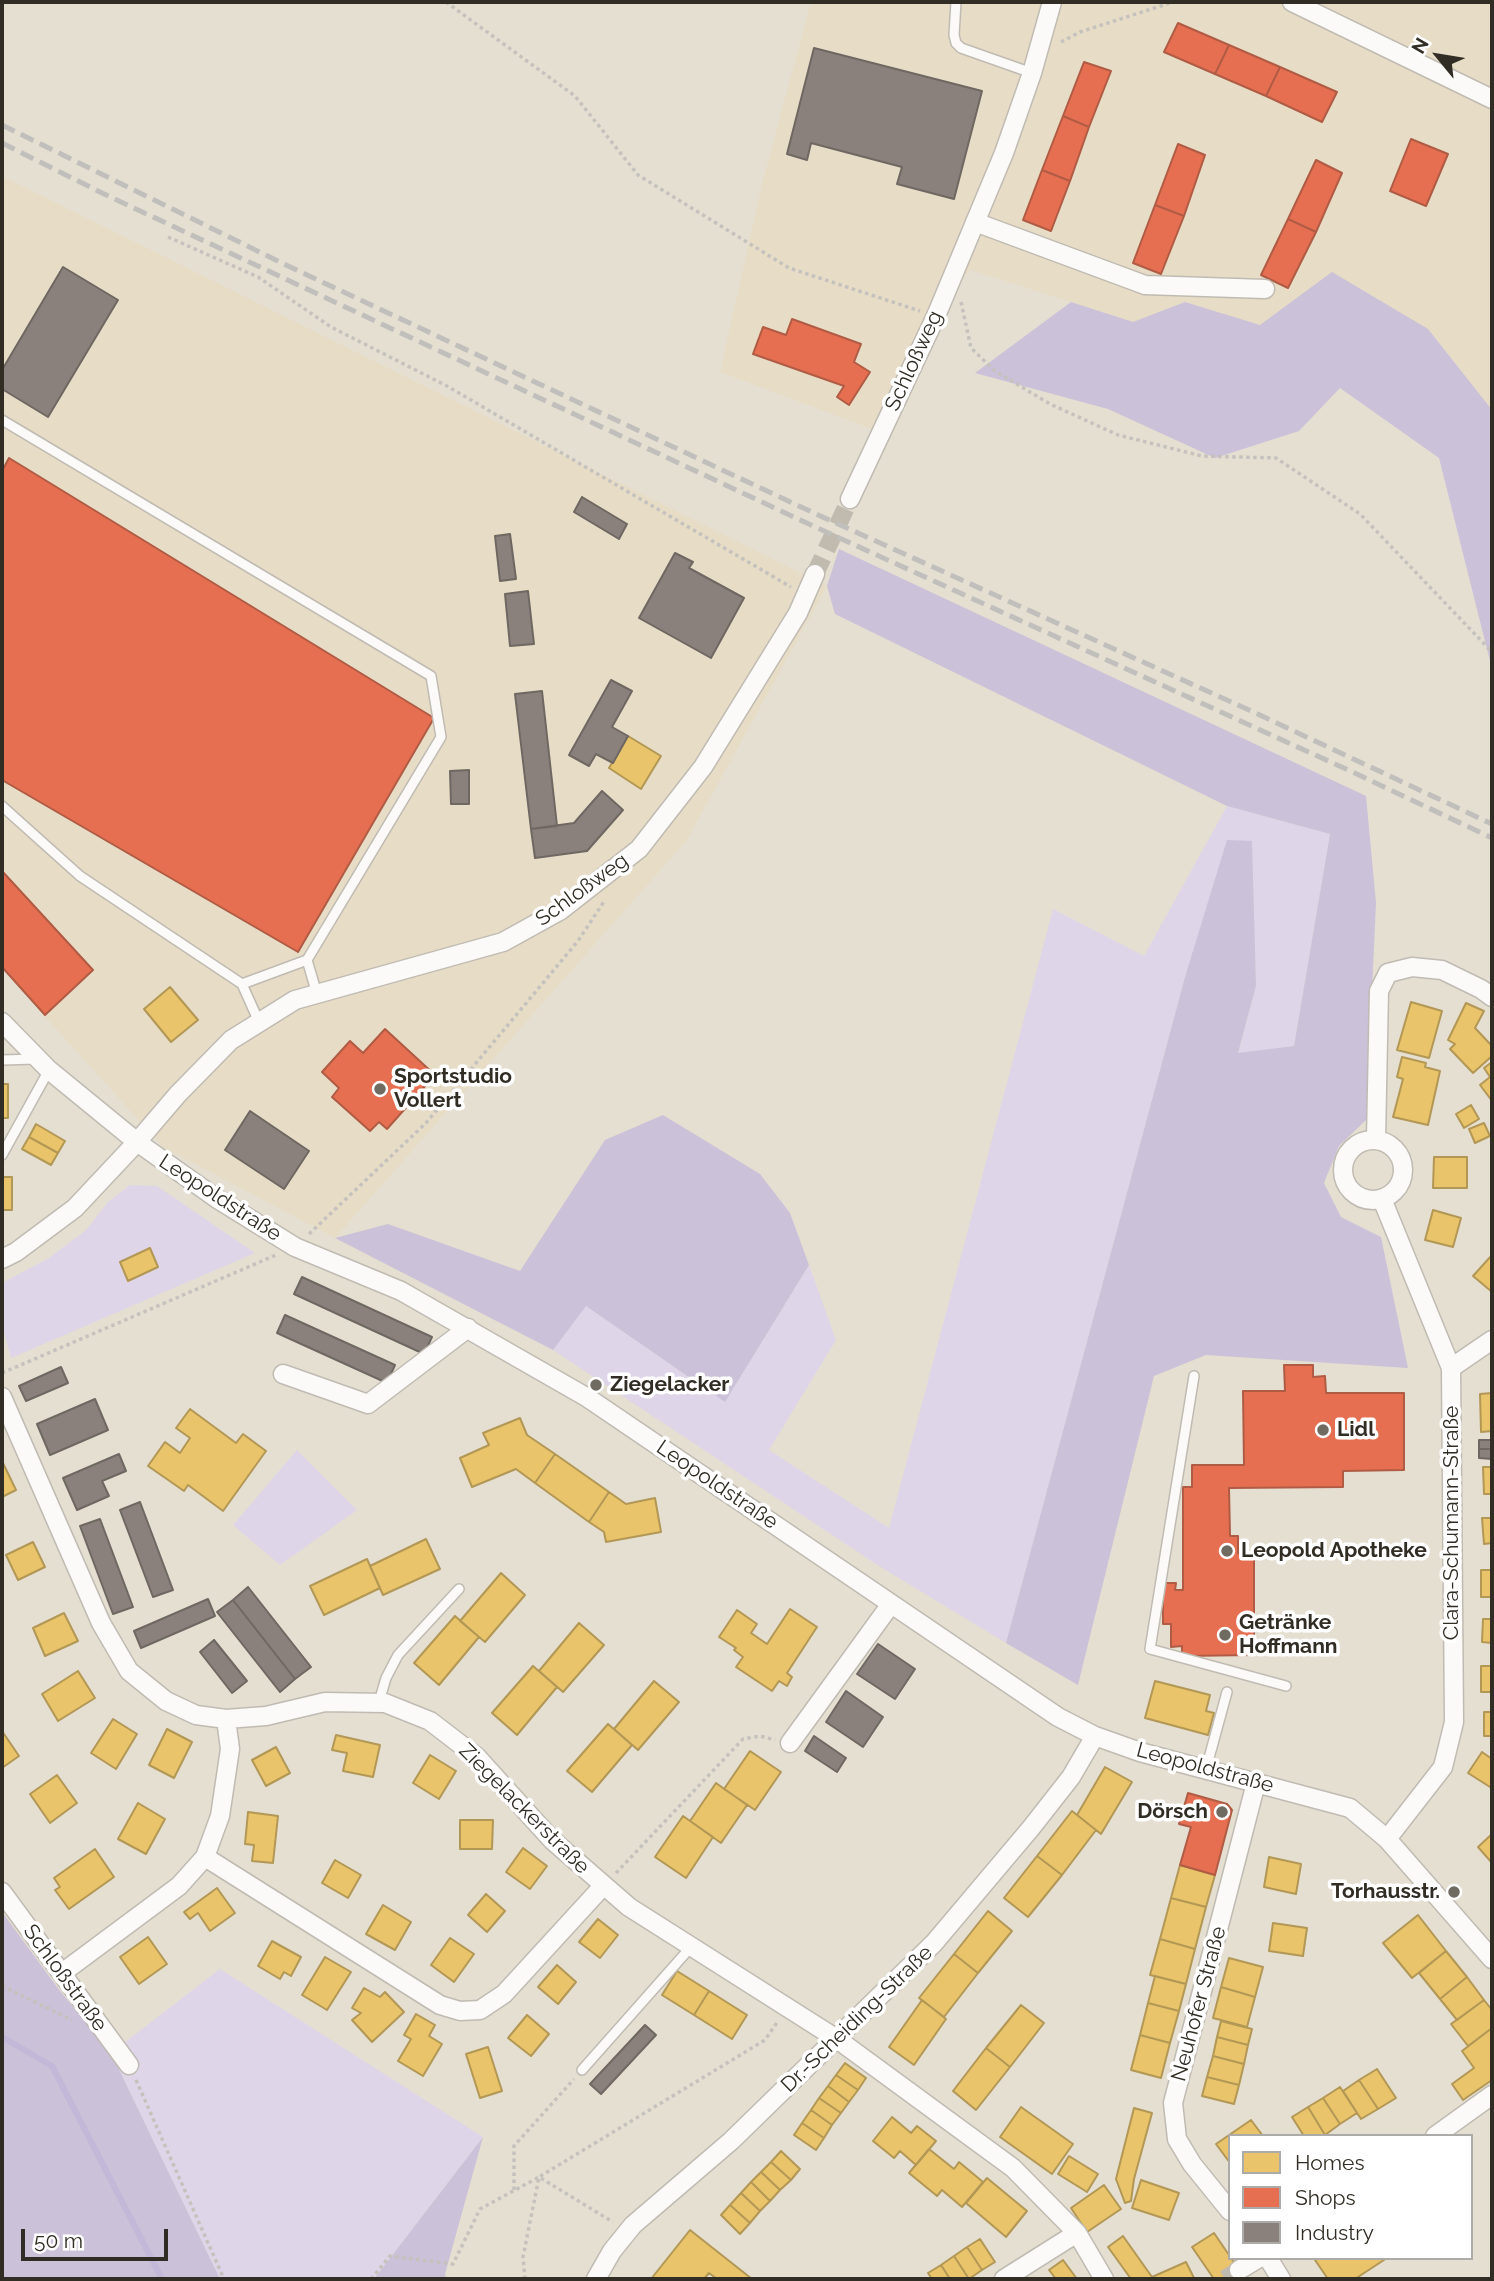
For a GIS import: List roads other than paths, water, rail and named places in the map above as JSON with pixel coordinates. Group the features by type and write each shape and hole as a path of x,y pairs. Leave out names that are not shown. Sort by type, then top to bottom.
{"street":[{"name":"Schloßweg","path":"850,499 936,316 1004,153 1032,73 1052,2"},
{"path":"1293,2 1492,99"},
{"path":"975,222 1145,285 1265,289"},
{"name":"Schloßweg","path":"2,1259 16,1252 75,1208 231,1040 295,1000 503,942 561,910 639,849 703,767 798,613 815,574"},
{"path":"1376,1139 1379,991 1388,972 1412,967 1441,970 1492,997"},
{"name":"Leopoldstraße","path":"2,1022 44,1064 137,1142 216,1198 295,1247 401,1291 588,1398 1058,1717 1094,1736 1140,1752 1350,1808 1387,1839 1492,1959"},
{"path":"1376,1139 1385,1142 1396,1150 1404,1166 1402,1181 1392,1194 1382,1199 1370,1200 1355,1195 1345,1181 1343,1164 1352,1149 1363,1141 1376,1139"},
{"name":"Clara-Schumann-Straße","path":"1382,1199 1451,1368 1454,1722 1443,1767 1387,1839"},
{"path":"283,1374 368,1404 468,1328"},
{"path":"1451,1368 1492,1340"},
{"name":"Ziegelackerstraße","path":"2,1397 101,1623 129,1671 166,1701 196,1715 226,1719 266,1716 325,1702 379,1702 430,1721 477,1757 552,1840 629,1907 837,2039 1013,2168 1077,2233 1104,2279"},
{"path":"790,1743 891,1604"},
{"path":"62,1973 179,1886 205,1857 220,1816 230,1749 226,1719"},
{"name":"Dr.-Scheiding-Straße","path":"596,2279 612,2251 628,2231 731,2141 934,1943 1031,1828 1070,1777 1094,1736"},
{"name":"Neuhofer Straße","path":"1228,2209 1192,2164 1177,2139 1173,2103 1256,1783"},
{"path":"205,1857 440,2005 460,2011 480,2010 504,1994 603,1886"},
{"name":"Schloßstraße","path":"2,1892 129,2065"},
{"path":"1438,2134 1492,2095"},
{"path":"1004,2279 1077,2233"},
{"path":"1239,2270 1256,2260"},
{"path":"1269,2260 1281,2279"}],"lane":[{"path":"956,2 954,35 961,48 1032,73"},
{"path":"2,420 431,676 441,737 307,960 243,984"},
{"path":"2,806 80,876 243,984 260,1022"},
{"path":"307,960 317,994"},
{"path":"2,1060 44,1064 2,1155"},
{"path":"1194,1376 1150,1649 1286,1686"},
{"path":"379,1702 386,1678 398,1655 459,1589"},
{"path":"1206,1769 1227,1692"},
{"path":"582,2070 690,1948"}],"waterway":[{"path":"2,2037 52,2066 162,2279"}],"tunnel":[{"path":"815,574 850,499"},
{"path":"1225,2279 1239,2270"}],"railway":[{"path":"2,125 286,265 816,514 1249,710 1492,824"},
{"path":"2,143 104,194 811,525 1492,838"}],"place":[{"name":"Sportstudio Vollert","path":"380,1089"},
{"name":"Ziegelacker","path":"596,1385"},
{"name":"Lidl","path":"1323,1430"},
{"name":"Leopold Apotheke","path":"1227,1551"},
{"name":"Getränke Hoffmann","path":"1225,1635"},
{"name":"Dörsch","path":"1222,1812"},
{"name":"Torhausstr.","path":"1454,1892"}]}
